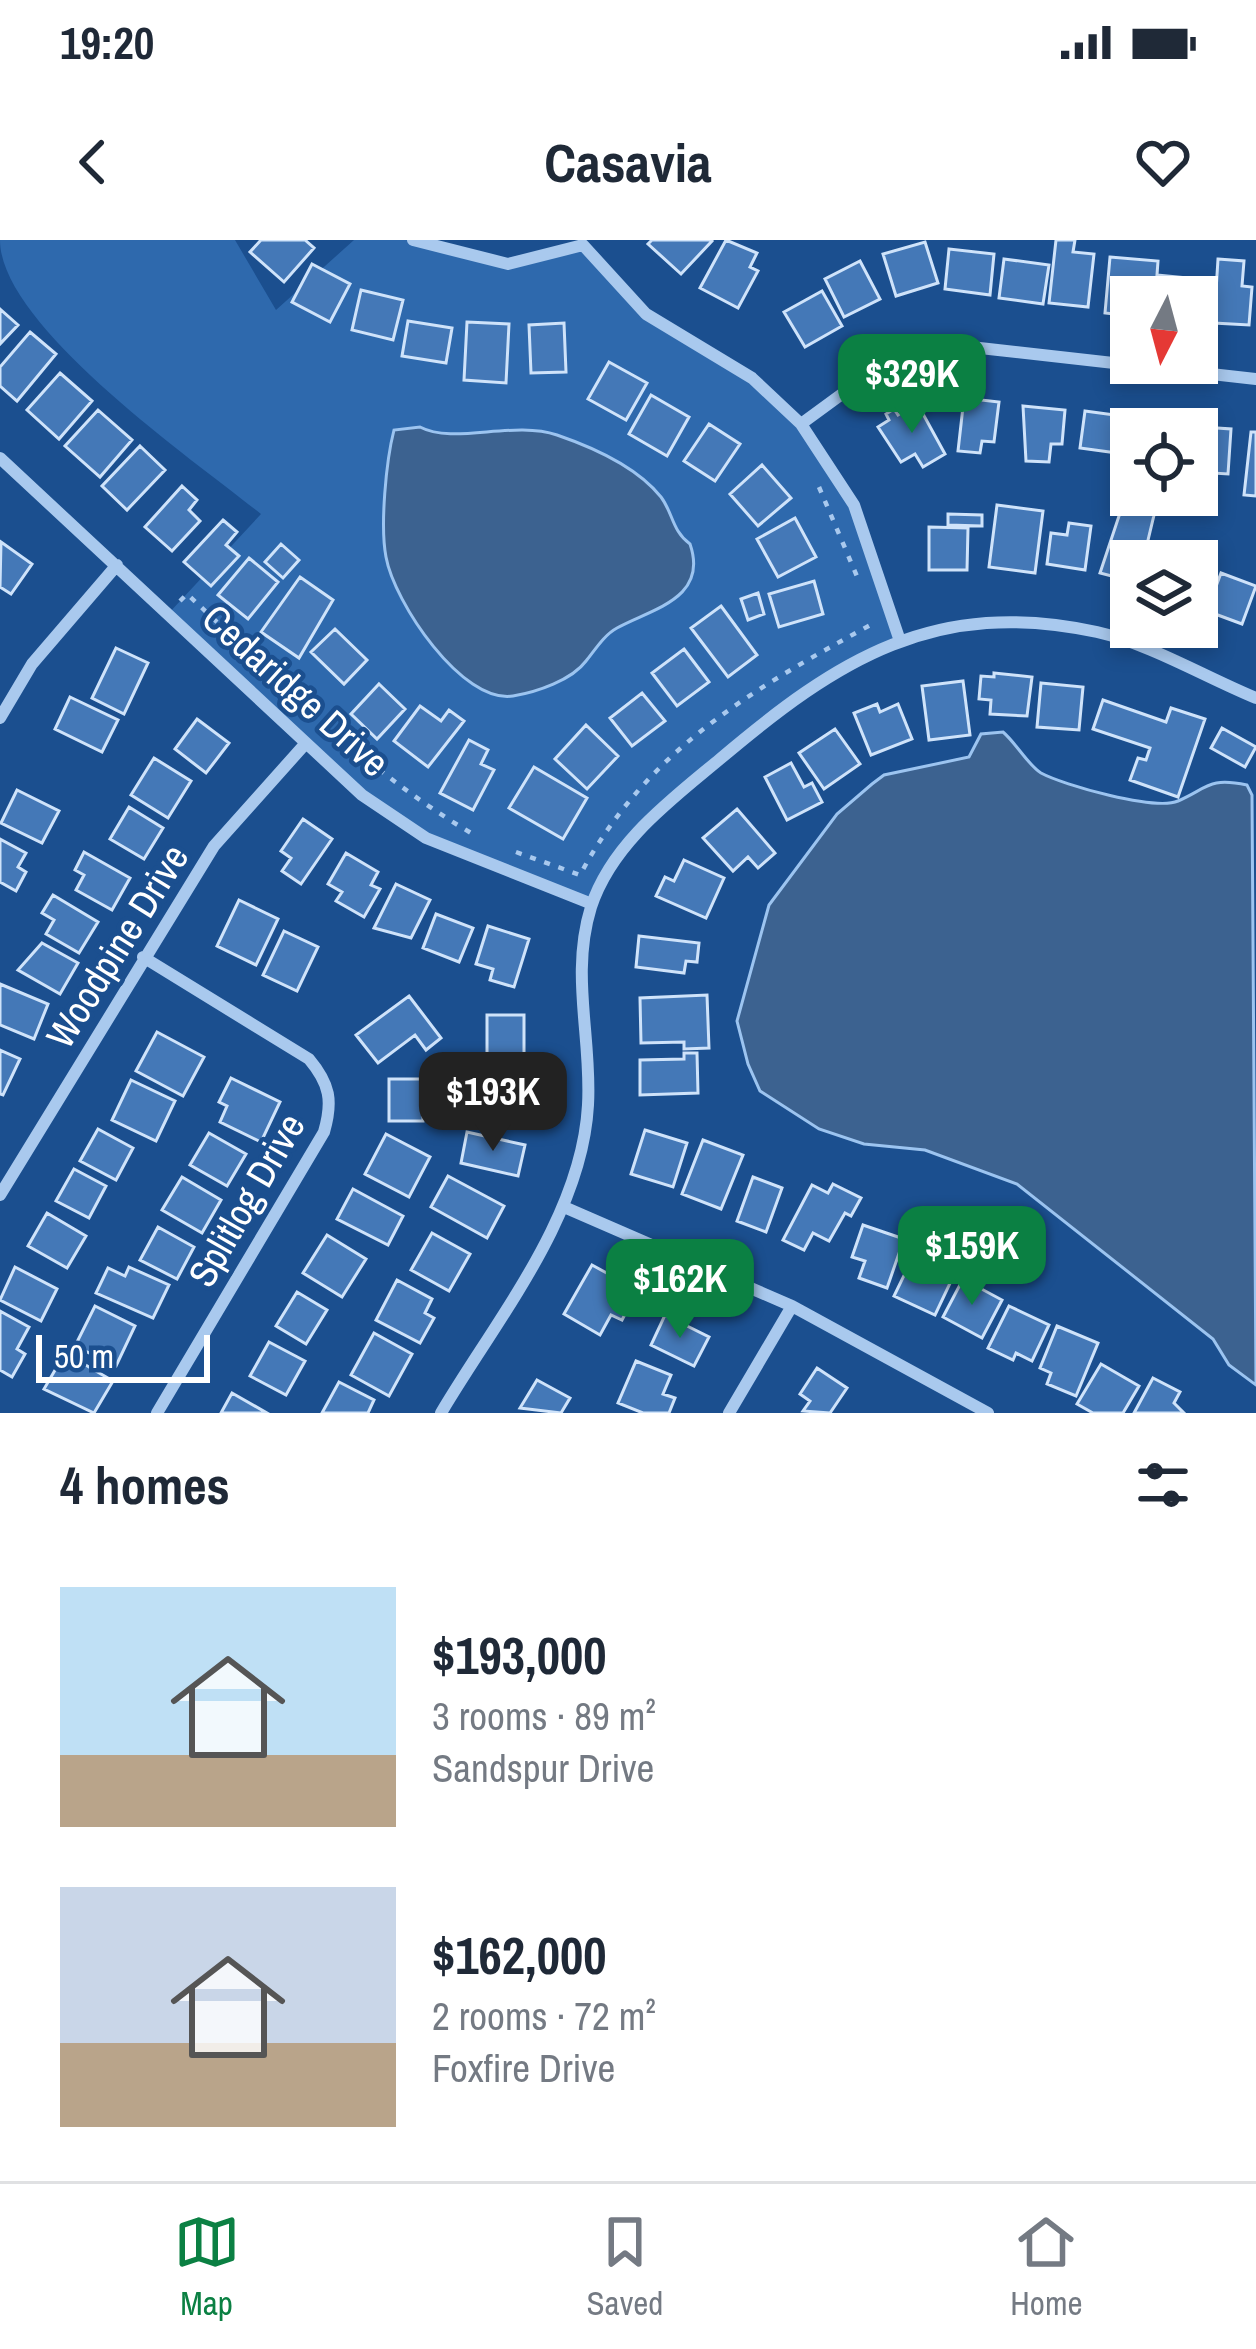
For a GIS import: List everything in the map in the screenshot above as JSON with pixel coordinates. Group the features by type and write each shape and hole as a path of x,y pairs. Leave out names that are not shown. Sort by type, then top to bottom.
{"street":[{"path":"412,240 508,264 583,242 646,314 752,378 801,424 854,505 899,638"},
{"path":"801,424 887,361 962,346 1256,380"},
{"name":"Cedaridge Drive","path":"0,458 362,795 426,838 592,904"},
{"path":"0,718 32,664 117,565"},
{"path":"441,1413 564,1207 589,1107 579,970 592,904 638,828 797,694 899,638 1012,620 1100,633 1256,698"},
{"name":"Woodpine Drive","path":"0,1195 214,846 306,742"},
{"name":"Splitlog Drive","path":"143,957 309,1059 327,1080 331,1107 324,1132 157,1413"},
{"path":"564,1207 792,1306 988,1413"},
{"path":"729,1413 792,1306"}],"path":[{"path":"811,469 867,600"},
{"path":"168,614 187,594 372,765 422,806 486,842"},
{"path":"505,849 580,875 608,822 696,734 758,688 877,622"}],"shaded area":[{"path":"0,240 235,240 276,310 354,240 413,240 508,264 583,245 646,314 752,378 801,424 854,505 899,638 797,694 638,828 592,904 426,838 367,797 168,614 261,514 149,427 65,351 32,312 9,274"},
{"path":"420,427 450,434 540,431 613,459 661,497 690,544 694,563 684,590 660,608 612,631 580,668 543,688 513,696 493,694 473,684 416,623 386,557 385,494 394,430"},
{"path":"1003,732 1041,773 1109,795 1166,803 1224,782 1247,785 1252,795 1256,1385 1229,1365 1213,1339 1017,1184 925,1150 864,1144 819,1129 760,1091 748,1064 737,1021 769,905 837,814 884,775 969,757 981,734"}],"building":[{"path":"261,240 305,240 314,248 284,282 250,252"},
{"path":"652,240 712,241 681,274 648,244"},
{"path":"726,240 757,253 750,267 758,271 738,308 700,288"},
{"path":"1056,240 1075,240 1073,252 1094,254 1088,307 1049,303"},
{"path":"925,242 938,283 896,296 883,254"},
{"path":"949,249 994,254 990,295 945,289"},
{"path":"1110,257 1158,261 1157,275 1168,276 1110,276 1110,314 1105,313"},
{"path":"1004,259 1049,265 1043,304 999,298"},
{"path":"1218,259 1244,261 1242,286 1252,287 1249,325 1218,323"},
{"path":"860,261 880,299 844,317 825,279"},
{"path":"312,264 350,284 330,322 292,302"},
{"path":"361,290 403,300 393,340 352,330"},
{"path":"822,291 842,326 805,347 784,312"},
{"path":"0,309 18,325 0,344"},
{"path":"408,321 452,328 446,363 402,356"},
{"path":"467,322 509,324 506,383 464,380"},
{"path":"564,323 566,372 531,373 529,325"},
{"path":"30,332 56,354 17,401 0,386 0,367"},
{"path":"609,362 647,383 626,420 588,399"},
{"path":"60,373 92,401 59,439 27,410"},
{"path":"651,395 689,417 667,456 629,434"},
{"path":"964,398 999,402 994,442 982,441 980,453 958,451"},
{"path":"917,403 945,454 923,467 915,454 901,462 878,427 894,409 898,415"},
{"path":"1023,406 1065,410 1062,444 1051,444 1049,462 1026,461"},
{"path":"98,410 132,440 100,477 65,446"},
{"path":"1085,411 1110,414 1110,452 1080,448"},
{"path":"709,424 740,444 715,481 684,461"},
{"path":"1218,428 1231,429 1228,474 1218,473"},
{"path":"1251,432 1256,432 1256,496 1244,495"},
{"path":"140,446 165,470 127,510 102,486"},
{"path":"762,465 791,498 758,526 730,494"},
{"path":"182,486 197,500 189,510 200,521 172,551 145,527"},
{"path":"997,505 1043,511 1035,573 989,567"},
{"path":"948,514 982,515 982,526 948,525"},
{"path":"1119,516 1154,516 1148,540 1111,540"},
{"path":"795,518 816,557 778,577 757,539"},
{"path":"223,520 237,532 226,545 239,556 211,586 184,562"},
{"path":"1069,523 1091,526 1085,570 1047,564 1051,533 1067,535"},
{"path":"929,527 968,528 967,570 929,570"},
{"path":"1,542 32,564 11,594 0,587"},
{"path":"1110,543 1110,576 1100,573"},
{"path":"281,544 299,560 283,578 265,562"},
{"path":"249,558 278,582 248,619 218,595"},
{"path":"1221,573 1256,586 1242,624 1218,615"},
{"path":"300,577 333,600 299,658 261,632"},
{"path":"814,581 823,614 779,627 769,594"},
{"path":"758,593 764,614 748,620 741,599"},
{"path":"721,606 757,655 728,677 691,628"},
{"path":"335,629 367,660 344,684 311,652"},
{"path":"116,648 148,663 124,714 92,698"},
{"path":"684,649 709,682 677,706 652,673"},
{"path":"994,673 1032,677 1027,716 990,714 991,700 979,699 981,676 994,677"},
{"path":"963,681 970,735 929,740 922,686"},
{"path":"1041,683 1083,687 1079,730 1037,727"},
{"path":"379,684 405,709 377,739 351,714"},
{"path":"642,693 665,721 632,746 610,718"},
{"path":"70,697 118,720 102,752 55,729"},
{"path":"1103,700 1166,722 1171,708 1205,719 1178,797 1130,780 1138,758 1146,760 1150,748 1093,729"},
{"path":"877,704 880,712 898,704 912,739 871,755 854,713"},
{"path":"420,706 441,721 449,710 464,721 428,767 394,741"},
{"path":"197,719 229,743 206,773 175,749"},
{"path":"586,725 618,756 587,789 555,759"},
{"path":"1222,728 1256,747 1245,767 1211,748"},
{"path":"835,729 860,764 824,789 799,753"},
{"path":"469,740 488,750 481,764 494,770 473,810 440,793"},
{"path":"154,758 191,781 168,818 131,795"},
{"path":"791,763 804,787 812,783 822,802 787,820 765,777"},
{"path":"534,767 587,798 563,839 509,808"},
{"path":"17,790 59,811 42,843 1,823"},
{"path":"129,807 163,828 144,859 110,839"},
{"path":"737,809 775,853 758,868 748,857 733,871 703,838"},
{"path":"303,819 332,839 301,884 282,871 291,858 281,851"},
{"path":"0,839 26,853 18,867 26,872 16,891 0,882"},
{"path":"84,852 130,878 112,910 76,890 84,875 75,870"},
{"path":"346,853 378,872 371,885 380,889 364,917 336,901 342,892 328,884"},
{"path":"684,860 724,878 706,918 656,896 665,877 674,881"},
{"path":"396,884 430,900 411,938 374,928"},
{"path":"53,895 98,922 79,953 46,934 54,920 42,913"},
{"path":"239,900 278,919 256,965 217,946"},
{"path":"436,914 473,928 459,962 423,948"},
{"path":"488,926 529,939 514,987 490,980 493,969 476,964"},
{"path":"284,931 318,947 297,991 263,975"},
{"path":"639,936 699,943 697,962 686,961 684,973 636,967"},
{"path":"42,943 78,963 60,994 18,970"},
{"path":"0,984 48,1004 34,1039 0,1025"},
{"path":"707,995 709,1048 684,1049 684,1042 641,1043 640,998"},
{"path":"409,996 441,1038 426,1050 415,1035 378,1063 356,1035"},
{"path":"487,1015 524,1015 524,1058 487,1058"},
{"path":"157,1032 204,1057 183,1096 136,1071"},
{"path":"0,1050 20,1059 3,1095 0,1094"},
{"path":"684,1053 697,1053 698,1093 640,1095 640,1060 684,1059"},
{"path":"491,1072 532,1077 527,1118 486,1113"},
{"path":"231,1078 280,1102 261,1142 220,1122 227,1106 219,1102"},
{"path":"389,1079 423,1079 423,1121 389,1121"},
{"path":"131,1080 175,1101 156,1141 112,1120"},
{"path":"98,1129 133,1148 116,1180 80,1161"},
{"path":"645,1130 687,1143 673,1187 631,1174"},
{"path":"467,1132 525,1145 518,1176 461,1163"},
{"path":"209,1133 246,1154 227,1186 190,1165"},
{"path":"386,1134 430,1157 409,1197 365,1174"},
{"path":"703,1140 743,1155 721,1209 682,1194"},
{"path":"74,1169 106,1186 89,1218 56,1201"},
{"path":"448,1176 504,1206 487,1238 431,1207"},
{"path":"182,1177 221,1200 202,1233 162,1210"},
{"path":"753,1177 782,1188 766,1232 737,1221"},
{"path":"833,1184 861,1198 851,1216 845,1213 829,1241 813,1233 804,1250 783,1240 812,1185 828,1193"},
{"path":"353,1189 403,1216 388,1245 337,1219"},
{"path":"47,1213 86,1236 67,1268 28,1246"},
{"path":"863,1225 904,1239 887,1288 859,1278 865,1261 852,1257"},
{"path":"158,1227 194,1247 177,1279 140,1260"},
{"path":"432,1233 470,1254 449,1291 411,1270"},
{"path":"327,1235 366,1259 342,1297 303,1273"},
{"path":"913,1257 953,1277 935,1315 894,1296"},
{"path":"592,1265 625,1283 618,1296 631,1303 622,1320 611,1315 600,1335 564,1314"},
{"path":"15,1267 57,1289 41,1321 0,1300"},
{"path":"129,1267 169,1285 153,1318 96,1293 108,1268 125,1276"},
{"path":"963,1279 1002,1300 982,1338 943,1317"},
{"path":"397,1280 432,1299 425,1313 434,1318 420,1343 376,1320"},
{"path":"297,1292 327,1310 306,1344 276,1326"},
{"path":"95,1306 135,1326 116,1366 75,1346"},
{"path":"1009,1306 1049,1325 1032,1361 1016,1353 1013,1360 988,1348"},
{"path":"0,1311 29,1327 17,1349 25,1354 12,1377 0,1370"},
{"path":"665,1315 709,1337 694,1366 651,1345"},
{"path":"1057,1326 1098,1343 1076,1396 1047,1384 1051,1373 1040,1368"},
{"path":"374,1333 412,1354 389,1396 351,1375"},
{"path":"269,1342 305,1361 286,1395 250,1376"},
{"path":"65,1353 113,1381 94,1413 44,1389"},
{"path":"636,1361 671,1375 663,1394 675,1398 669,1413 643,1413 618,1403"},
{"path":"1101,1364 1139,1386 1123,1413 1093,1413 1077,1404"},
{"path":"817,1368 847,1388 830,1413 803,1411 810,1401 800,1394"},
{"path":"1153,1378 1180,1392 1174,1403 1184,1413 1134,1413"},
{"path":"537,1380 570,1398 561,1413 520,1408"},
{"path":"339,1382 374,1400 368,1413 322,1413"},
{"path":"232,1393 267,1413 221,1413"}]}
